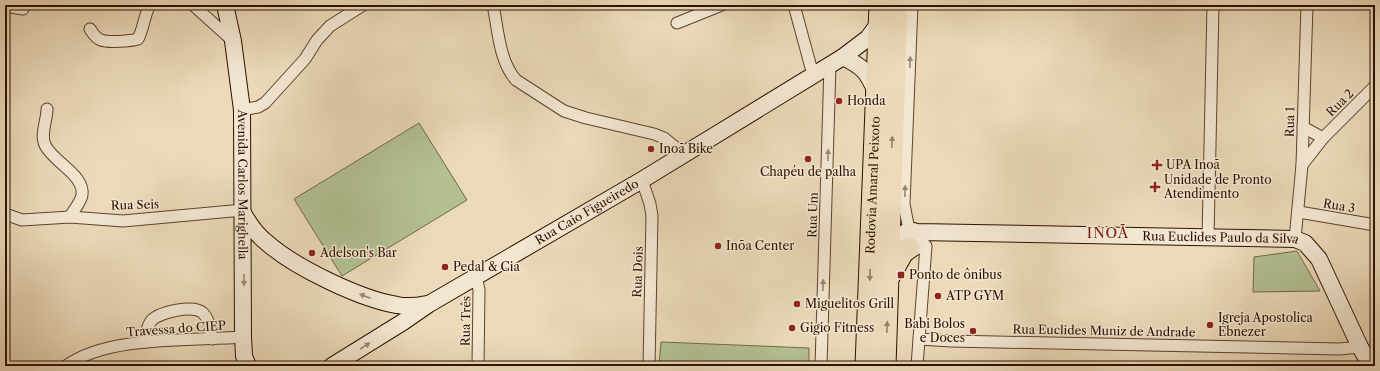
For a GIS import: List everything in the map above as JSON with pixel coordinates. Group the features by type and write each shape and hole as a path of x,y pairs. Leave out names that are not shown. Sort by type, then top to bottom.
{"highway":[{"name":"Rodovia Amaral Peixoto","path":"885,366 897,5"},
{"name":"Rodovia Amaral Peixoto","path":"866,366 879,14"},
{"path":"888,278 912,238 895,216 890,202"}],"street":[{"path":"90,28 95,36 102,40 132,41 138,39 142,33 146,11 150,5"},
{"path":"193,5 233,41"},
{"name":"Avenida Carlos Marighella","path":"225,5 233,41 242,110 245,363"},
{"path":"242,110 258,107 265,103 305,59 330,26 363,5"},
{"path":"493,5 505,62 510,73 516,80 564,111 586,118 654,134 664,138 684,154"},
{"path":"677,23 722,5"},
{"path":"794,5 814,75"},
{"path":"912,5 904,204 912,238 926,246 923,267 917,366"},
{"path":"1208,238 1213,5"},
{"name":"Rua 1","path":"1295,239 1299,212 1302,165 1307,5"},
{"path":"5,6 23,9"},
{"name":"Rua Caio Figueiredo","path":"332,366 429,304 642,180 836,61 868,38 879,14"},
{"path":"836,61 860,65 868,74 877,96"},
{"name":"Rua Um","path":"821,366 836,61"},
{"name":"Rua 2","path":"1302,165 1323,138 1375,86"},
{"path":"47,109 43,137 44,144 50,154 81,184 82,195 70,217"},
{"path":"1303,127 1323,138"},
{"name":"Rua Dois","path":"642,180 650,204 652,216 649,366"},
{"path":"243,211 251,226 266,242 294,262 376,300 402,306 429,304"},
{"name":"Rua Seis","path":"5,214 22,220 70,217 123,221 243,211"},
{"name":"Rua 3","path":"1299,212 1375,225"},
{"name":"Rua Euclides Paulo da Silva","path":"912,238 935,237 946,232 1295,239 1306,243 1319,259 1360,348 1371,366"},
{"path":"243,249 256,242 266,242"},
{"name":"Rua Três","path":"476,276 479,290 478,366"},
{"path":"402,306 406,312 403,322"},
{"path":"145,342 146,330 151,321 161,313 189,308 202,312 208,319 212,339"},
{"name":"Travessa do CIEP","path":"66,366 81,357 100,350 145,342 244,338"},
{"name":"Rua Euclides Muniz de Andrade","path":"919,339 959,342 1331,349 1360,348"}],"green space":[{"path":"419,123 467,200 342,276 294,199"},
{"path":"1297,251 1320,291 1253,292 1254,257"},
{"path":"661,342 809,348 809,366 659,366"}],"place":[{"name":"Honda","path":"839,101"},
{"name":"Inoã Bike","path":"651,149"},
{"name":"Chapéu de palha","path":"808,159"},
{"name":"UPA Inoã","path":"1157,165"},
{"name":"Unidade de Pronto Atendimento","path":"1155,187"},
{"name":"Inõa Center","path":"718,246"},
{"name":"Adelson's Bar","path":"312,253"},
{"name":"Pedal & Cia","path":"445,267"},
{"name":"Ponto de ônibus","path":"901,275"},
{"name":"ATP GYM","path":"938,296"},
{"name":"Miguelitos Grill","path":"797,304"},
{"name":"Igreja Apostolica Ebnezer","path":"1210,325"},
{"name":"Gigio Fitness","path":"792,328"},
{"name":"Babi Bolos e Doces","path":"973,331"}],"district":[{"name":"INOÃ","path":"1108,233"}]}
